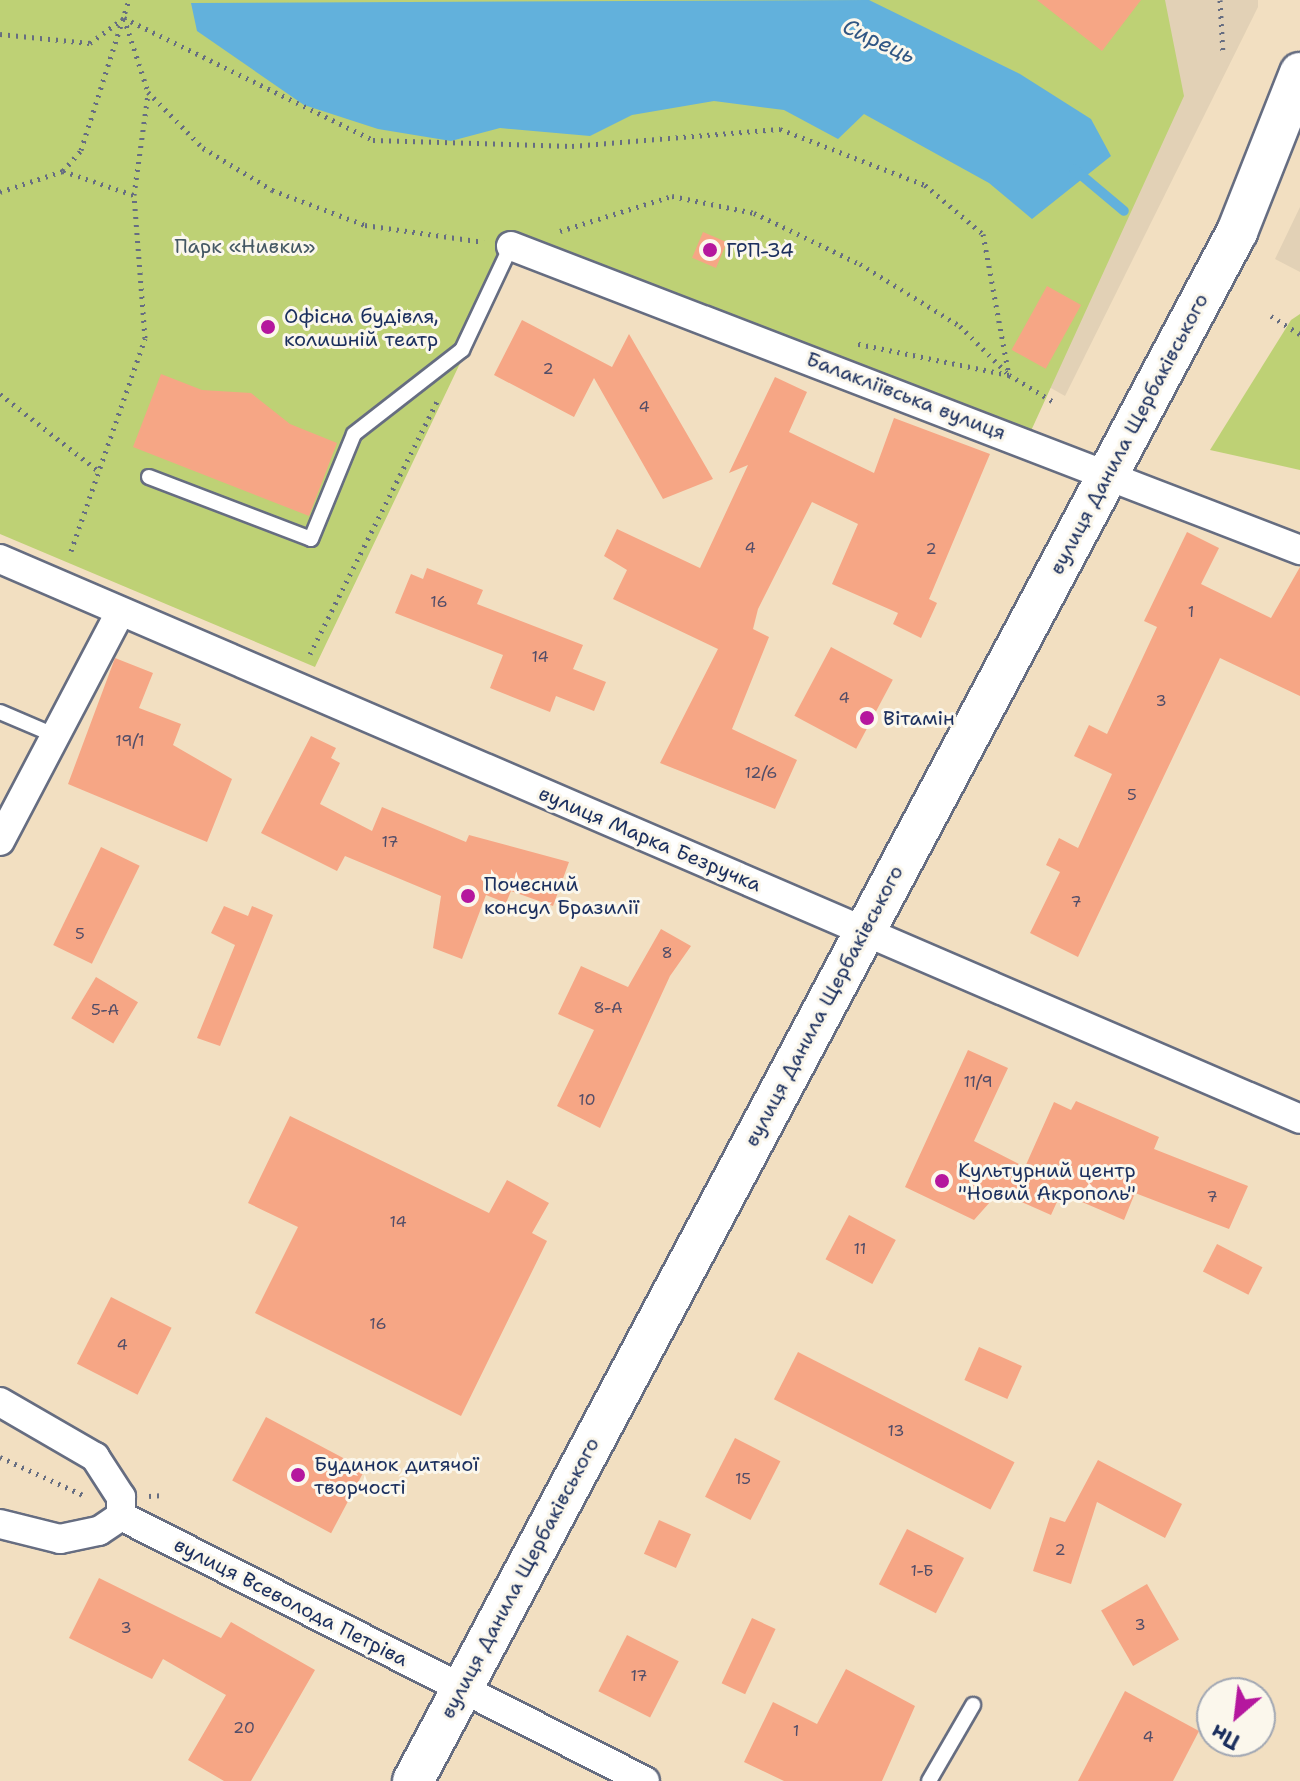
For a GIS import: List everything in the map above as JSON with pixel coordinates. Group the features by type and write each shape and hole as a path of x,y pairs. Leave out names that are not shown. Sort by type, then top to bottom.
{"main road":[{"name":"вулиця Данила Щербаківського","path":"413,1781 1237,232 1300,73"},
{"name":"вулиця Данила Щербаківського","path":"1237,232 1300,151"}],"street":[{"name":"Балакліївська вулиця","path":"511,246 1109,472 1300,550"},
{"name":"вулиця Марка Безручка","path":"0,559 1300,1119"},
{"path":"0,841 120,612"},
{"path":"0,1402 95,1457 121,1497 121,1516 99,1531 60,1539 0,1524"},
{"name":"вулиця Всеволода Петріва","path":"121,1516 645,1781"}],"lane":[{"path":"149,477 311,539 354,434 462,350 511,246"},
{"path":"0,712 54,735"},
{"path":"929,1781 973,1705"}],"path":[{"path":"63,171 81,150 129,0"},
{"path":"1220,0 1223,53"},
{"path":"0,34 90,43 124,18"},
{"path":"71,551 101,472 145,338 134,195 148,92 124,18"},
{"path":"124,18 373,140 572,146 780,129 925,185 983,234 1009,375"},
{"path":"148,92 203,148 272,190 365,225 511,246 672,196 754,213 860,264 960,326 1009,375 1054,402"},
{"path":"1,187 63,171 134,195"},
{"path":"1271,316 1300,334"},
{"path":"310,654 462,350"},
{"path":"0,394 101,472"},
{"path":"0,1457 93,1500"}],"shaded area":[{"path":"1057,0 1258,0 1258,7 1065,396 1014,367"},
{"path":"1300,207 1300,272 1275,259"}],"green space":[{"name":"Парк «Нивки»","path":"0,0 1165,0 1184,96 1030,433 518,242 315,667 0,534"},
{"path":"1300,314 1300,470 1210,450 1291,320"}],"water":[{"path":"869,0 1020,74 1091,119 1111,156 1032,219 989,183 864,114 838,139 784,110 714,101 632,115 590,136 500,128 451,141 378,129 304,105 197,31 191,3"}],"building":[{"path":"1037,0 1141,0 1102,51"},
{"name":"ГРП-34","path":"703,232 727,242 716,268 692,258"},
{"path":"1047,286 1081,305 1046,369 1012,350"},
{"path":"522,320 612,367 629,334 713,479 663,499 594,378 574,417 494,375"},
{"path":"161,374 202,390 251,393 290,424 337,443 309,516 133,447"},
{"path":"775,377 807,392 789,432 874,473 894,418 990,454 929,599 937,603 921,638 893,624 898,613 832,584 858,524 812,502 758,609 753,629 769,637 732,729 797,760 775,809 660,763 718,649 613,599 627,570 604,556 617,529 700,568 748,465 729,473"},
{"path":"1187,532 1219,548 1201,584 1271,618 1300,567 1300,696 1220,658 1078,957 1030,933 1060,872 1046,865 1059,838 1078,848 1112,774 1074,756 1089,725 1107,734 1157,627 1144,621"},
{"path":"427,568 483,590 477,604 583,645 573,669 606,682 594,711 556,696 550,712 490,688 503,655 395,613 411,574 423,579"},
{"path":"831,647 893,680 856,749 794,716"},
{"path":"115,658 153,673 139,708 181,724 173,745 232,779 207,842 68,784"},
{"path":"311,736 336,748 331,758 340,763 320,804 372,831 382,807 466,842 469,835 569,862 553,906 511,891 506,903 486,895 462,959 433,948 441,896 345,856 337,871 261,833"},
{"path":"101,847 140,866 92,964 53,945"},
{"path":"224,906 248,916 252,906 273,915 220,1046 197,1038 235,945 211,933"},
{"path":"661,929 691,946 670,976 600,1128 557,1106 594,1030 558,1014 581,966 628,987"},
{"path":"96,977 138,1002 113,1043 71,1018"},
{"path":"968,1050 1008,1068 974,1141 1025,1167 1054,1102 1071,1110 1076,1101 1159,1137 1154,1149 1248,1186 1229,1229 1135,1193 1124,1220 1061,1193 1051,1215 999,1192 974,1220 905,1187"},
{"path":"290,1116 489,1213 507,1180 549,1203 532,1233 547,1241 461,1416 255,1313 298,1227 248,1203"},
{"path":"849,1215 896,1240 872,1284 826,1259"},
{"path":"1217,1244 1262,1267 1248,1295 1203,1272"},
{"path":"111,1297 172,1328 138,1395 77,1364"},
{"path":"979,1347 1022,1366 1007,1399 964,1380"},
{"path":"798,1352 1015,1462 990,1510 774,1399"},
{"name":"Будинок дитячої творчості","path":"266,1417 365,1470 331,1533 232,1481"},
{"path":"735,1438 780,1461 750,1520 705,1497"},
{"path":"1098,1460 1182,1504 1165,1538 1097,1502 1071,1584 1033,1571 1050,1517 1065,1522"},
{"path":"659,1520 691,1534 676,1568 644,1554"},
{"path":"907,1529 964,1558 936,1613 879,1584"},
{"path":"99,1578 221,1638 231,1622 315,1670 251,1781 224,1781 188,1760 226,1695 163,1659 152,1679 69,1638"},
{"path":"1147,1584 1179,1639 1133,1666 1101,1610"},
{"path":"752,1618 776,1629 745,1694 722,1683"},
{"path":"627,1635 679,1661 650,1717 598,1691"},
{"path":"846,1669 915,1706 882,1781 784,1781 744,1762 773,1702 817,1724"},
{"path":"1125,1691 1196,1729 1196,1737 1173,1781 1078,1781"}],"waterway":[{"name":"Сирець","path":"1074,169 1124,211"}],"place":[{"name":"ГРП-34","path":"710,250"},
{"name":"Офісна будівля, колишній театр","path":"268,327"},
{"name":"Вітамін","path":"867,718"},
{"name":"Почесний консул Бразилії","path":"468,896"},
{"name":"Культурний центр \"Новий Акрополь\"","path":"942,1181"},
{"name":"Будинок дитячої творчості","path":"298,1475"}]}
